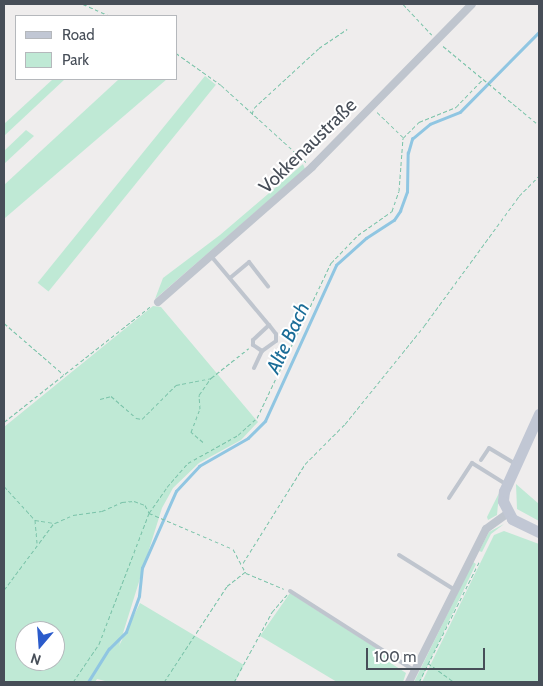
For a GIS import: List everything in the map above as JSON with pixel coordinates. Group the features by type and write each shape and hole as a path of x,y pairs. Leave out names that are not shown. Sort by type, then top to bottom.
{"main road":[{"path":"539,414 507,485 503,501 507,514 516,523 539,532"}],"street":[{"name":"Vokkenaustraße","path":"158,302 312,167 472,4"},
{"path":"410,682 486,529 507,514"}],"lane":[{"path":"211,256 276,334 276,341 262,351 254,368"},
{"path":"230,278 249,262 268,286"},
{"path":"262,351 253,345 256,335 269,325"},
{"path":"481,460 489,448 516,465"},
{"path":"449,498 472,463 507,485"},
{"path":"399,555 455,590"},
{"path":"290,591 416,670"}],"path":[{"path":"83,4 108,15"},
{"path":"403,4 437,41 483,81 539,125"},
{"path":"252,114 254,108 319,48 347,29"},
{"path":"178,54 221,85 312,167"},
{"path":"73,682 100,644 149,513 188,462 238,435 257,418 331,263 342,249 388,216 395,205 403,138 419,122 456,107 483,81"},
{"path":"372,107 403,138"},
{"path":"243,563 305,464 351,417 424,326 518,196 539,176"},
{"path":"4,422 158,302"},
{"path":"4,323 64,375"},
{"path":"203,442 191,432 200,408 199,395 211,378 253,345"},
{"path":"100,399 111,396 136,418 142,419 176,385 211,378"},
{"path":"4,486 35,520 37,543"},
{"path":"4,590 37,543 55,523 73,515 102,511 122,502 134,501 145,505 149,513 171,520 233,549 243,563 245,571 251,577 290,591 272,612 234,682"},
{"path":"35,520 55,523"},
{"path":"539,546 539,552"},
{"path":"420,682 481,557"},
{"path":"164,682 227,586 245,571"},
{"path":"421,658 454,682"}],"green space":[{"path":"205,76 216,85 48,292 38,283"},
{"path":"52,80 64,80 4,136 4,124"},
{"path":"118,80 166,80 5,218 4,185"},
{"path":"26,130 34,136 4,164 4,151"},
{"path":"303,164 305,169 155,299 163,278 220,235"},
{"path":"153,306 161,307 258,422 241,440 199,463 173,488 162,508 119,646 140,603 244,665 235,682 109,682 97,679 95,682 4,682 4,427"},
{"path":"516,484 539,504 539,521 517,509"},
{"path":"499,493 497,515 488,520 487,517"},
{"path":"504,524 491,534 482,552 479,551 489,532"},
{"path":"504,531 539,544 539,682 422,682 494,535"},
{"path":"473,562 476,564 420,682 414,682"},
{"path":"290,593 390,657 389,662 406,673 403,682 337,682 260,636"}],"waterway":[{"name":"Alte Bach","path":"88,682 109,649 126,632 139,596 142,568 176,491 199,466 248,438 265,421 336,265 366,238 394,220 400,211 407,192 408,153 412,139 430,124 460,112 539,32"}]}
